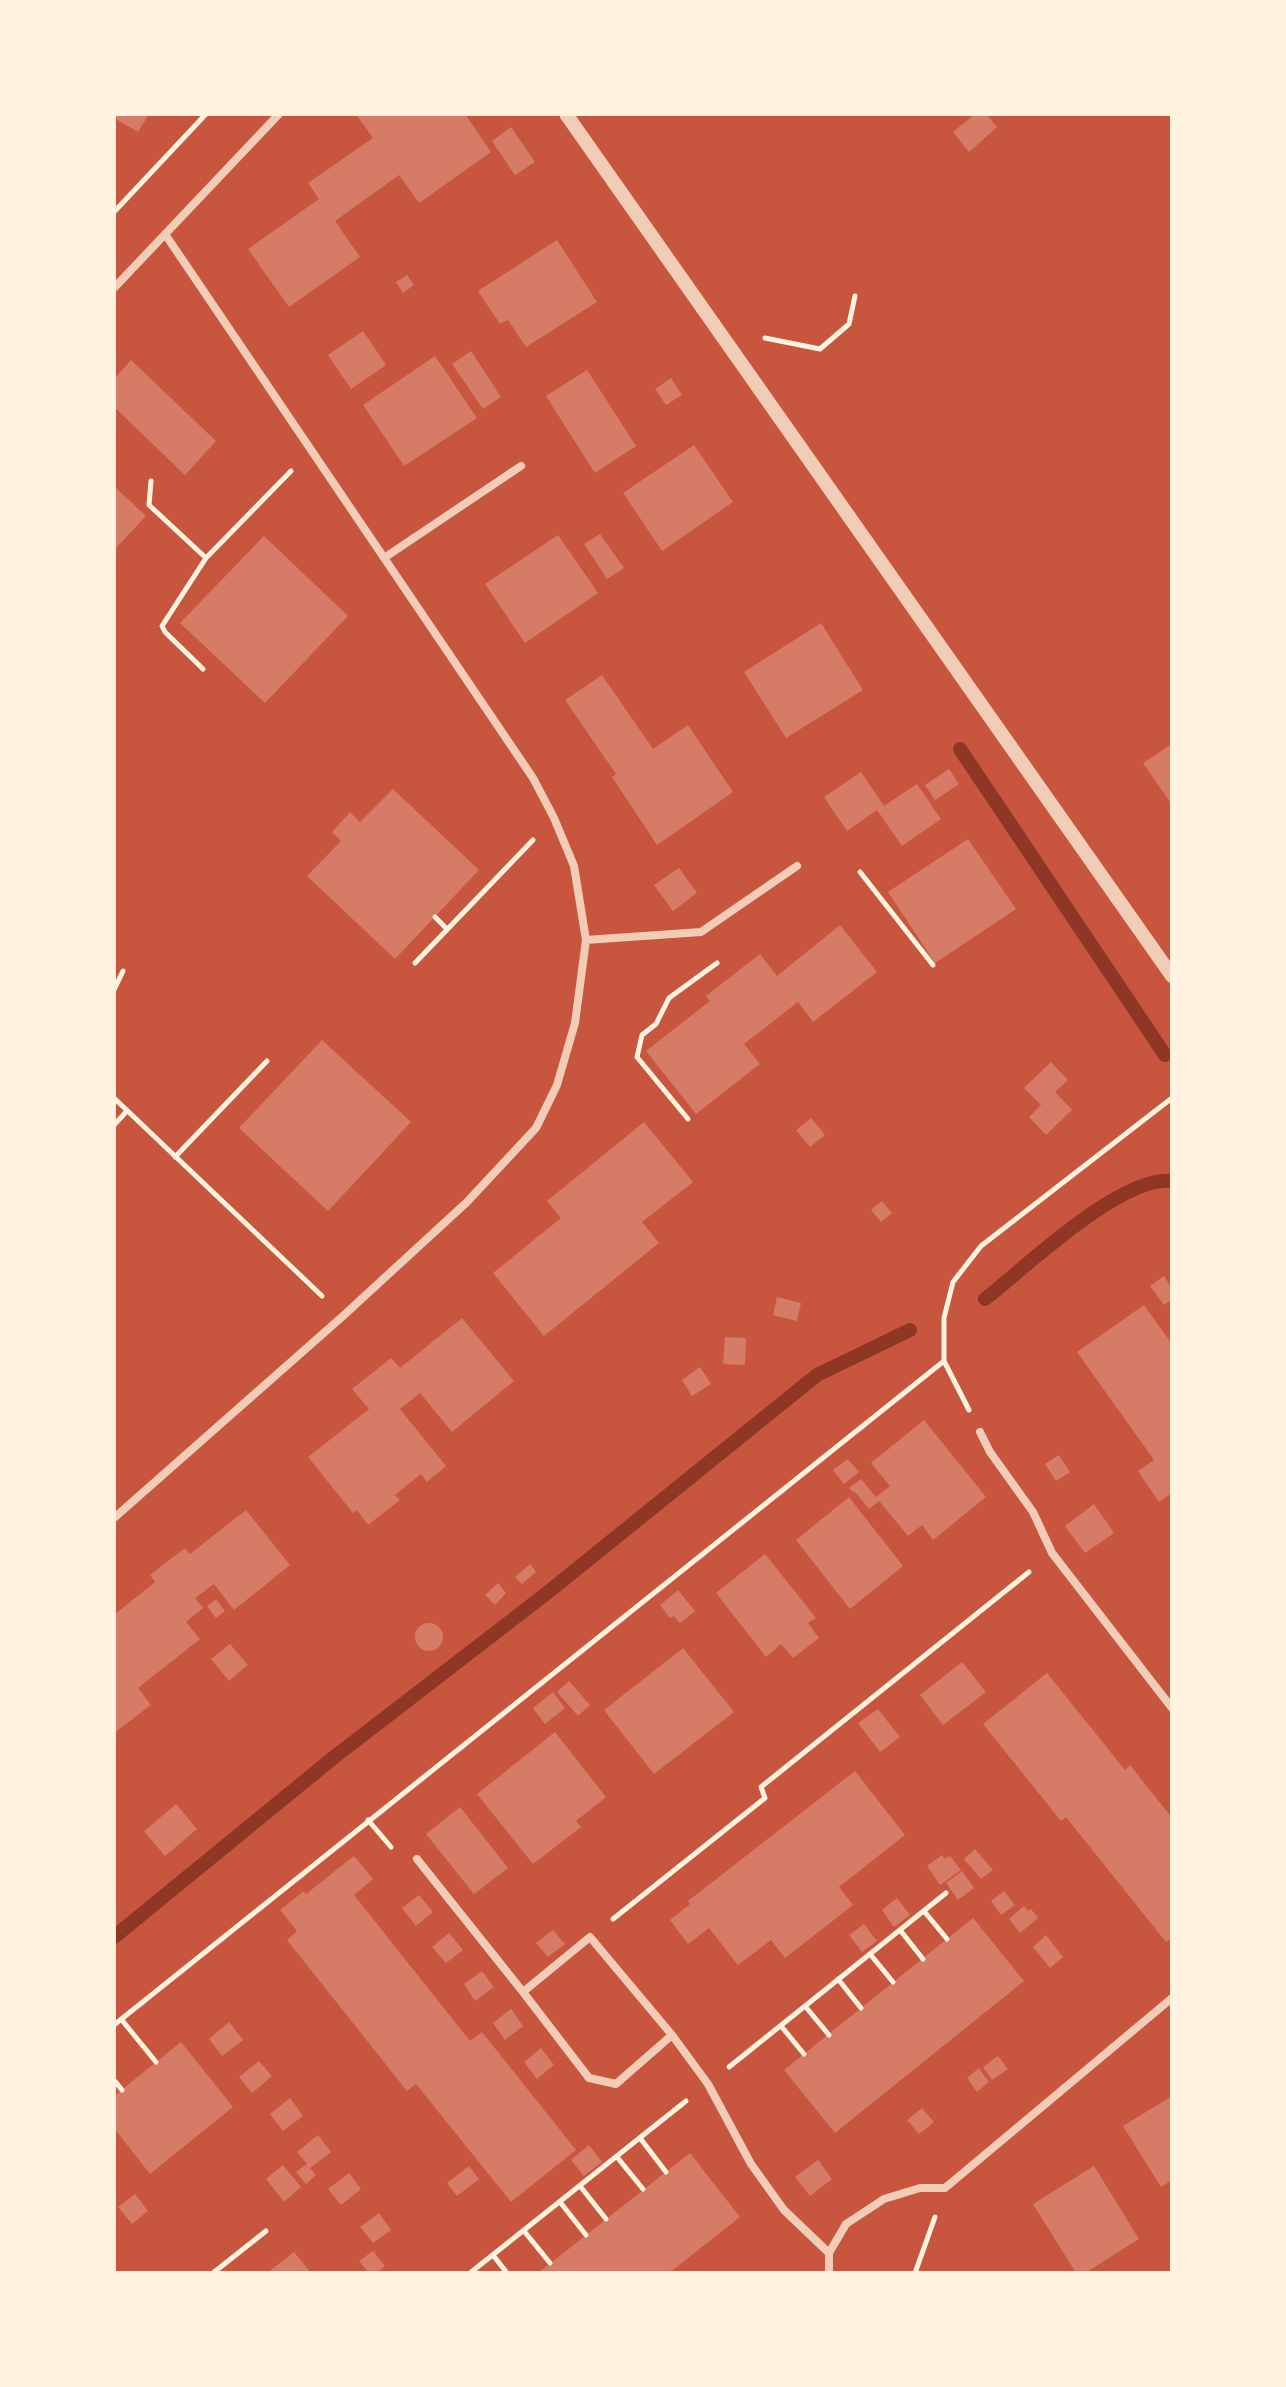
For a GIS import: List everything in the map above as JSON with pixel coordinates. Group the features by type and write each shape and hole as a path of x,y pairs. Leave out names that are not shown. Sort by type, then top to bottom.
{"street":[{"path":"114,288 279,114"},
{"path":"566,114 1172,976"},
{"path":"114,1518 467,1202 536,1128 557,1085 575,1023 586,940 574,866 533,778 165,234"},
{"path":"384,558 521,466"},
{"path":"586,940 701,932 797,866"},
{"path":"980,1432 990,1452 1033,1512 1052,1553 1172,1708"},
{"path":"417,1859 589,2078 616,2084 672,2035"},
{"path":"523,1992 590,1937 672,2035 708,2084 759,2175 784,2210 829,2253"},
{"path":"829,2273 829,2253 846,2224 884,2199 920,2188 945,2188 1172,1998"}],"path":[{"path":"114,212 206,114"},
{"path":"718,329 820,349 849,324 855,296"},
{"path":"203,669 162,626 206,558 311,450"},
{"path":"151,481 149,505 206,558"},
{"path":"415,963 554,818"},
{"path":"860,872 933,965"},
{"path":"435,917 447,929"},
{"path":"688,1119 637,1057 642,1035 656,1024 669,998 717,963"},
{"path":"114,990 123,971"},
{"path":"175,1157 267,1061"},
{"path":"114,1098 343,1316"},
{"path":"980,1432 944,1361 944,1318 953,1282 981,1246 1172,1098"},
{"path":"114,1125 127,1111"},
{"path":"114,2025 944,1361"},
{"path":"590,1937 765,1798 761,1787 1052,1553"},
{"path":"924,1911 947,1939"},
{"path":"900,1930 923,1959"},
{"path":"870,1954 893,1982"},
{"path":"838,1979 861,2008"},
{"path":"805,2006 829,2035"},
{"path":"121,2019 156,2062"},
{"path":"781,2026 804,2054"},
{"path":"114,2080 122,2090"},
{"path":"640,2138 666,2172"},
{"path":"617,2157 643,2189"},
{"path":"580,2186 606,2219"},
{"path":"915,2273 945,2188"},
{"path":"560,2202 586,2235"},
{"path":"213,2273 266,2231"},
{"path":"524,2231 550,2263"},
{"path":"493,2255 507,2273"}],"building":[{"path":"114,114 149,114 138,132 114,118"},
{"path":"356,114 465,114 491,152 419,203 399,175 335,221 360,257 289,307 248,249 319,199 308,183 373,138"},
{"path":"975,114 986,114 997,127 969,152 953,132"},
{"path":"511,127 535,162 515,175 492,141"},
{"path":"557,240 597,302 526,347 508,320 500,324 478,291"},
{"path":"407,275 414,285 403,293 396,282"},
{"path":"363,331 386,365 351,389 328,355"},
{"path":"471,351 501,397 483,409 452,364"},
{"path":"435,356 477,418 404,466 363,405"},
{"path":"131,360 216,441 185,475 114,407 114,379"},
{"path":"587,370 636,446 595,473 546,396"},
{"path":"671,378 682,395 666,405 655,389"},
{"path":"694,445 733,502 662,551 623,493"},
{"path":"114,486 146,516 114,550"},
{"path":"600,534 624,568 607,579 584,544"},
{"path":"558,535 598,593 525,643 485,584"},
{"path":"264,536 348,616 265,703 180,623"},
{"path":"821,623 863,690 786,738 744,672"},
{"path":"602,675 653,749 688,725 733,792 657,845 612,777 616,774 565,700"},
{"path":"1172,744 1172,805 1143,763"},
{"path":"949,769 959,784 935,800 925,785"},
{"path":"861,772 884,806 917,784 941,819 902,846 877,810 847,831 824,797"},
{"path":"393,789 479,870 395,959 307,876 341,841 332,832 350,812 360,822"},
{"path":"968,839 1016,909 935,963 888,892"},
{"path":"679,868 697,893 673,911 654,885"},
{"path":"840,925 877,972 813,1022 798,1002 744,1044 760,1064 696,1114 646,1051 710,1001 706,996 760,954 777,976"},
{"path":"322,1040 411,1122 328,1211 239,1128"},
{"path":"1051,1062 1068,1080 1055,1092 1072,1110 1046,1135 1029,1117 1041,1105 1024,1088"},
{"path":"811,1118 825,1135 810,1147 796,1130"},
{"path":"644,1122 693,1182 642,1222 659,1243 544,1336 493,1273 561,1218 547,1201"},
{"path":"882,1201 892,1213 881,1222 871,1210"},
{"path":"1164,1276 1172,1289 1172,1299 1164,1305 1150,1286"},
{"path":"777,1297 801,1303 797,1321 773,1315"},
{"path":"1144,1305 1172,1344 1172,1493 1159,1502 1138,1471 1154,1460 1077,1352"},
{"path":"462,1318 514,1381 452,1432 420,1393 400,1409 446,1466 427,1482 421,1474 395,1495 400,1500 368,1525 357,1510 353,1513 308,1457 369,1409 352,1389 391,1358 400,1368"},
{"path":"725,1337 746,1338 745,1365 723,1364"},
{"path":"700,1367 711,1384 692,1396 682,1380"},
{"path":"924,1420 986,1497 933,1540 922,1525 908,1536 879,1501 869,1509 849,1488 861,1479 876,1497 890,1486 871,1463"},
{"path":"1059,1455 1070,1472 1056,1481 1045,1464"},
{"path":"848,1459 859,1472 844,1484 833,1470"},
{"path":"849,1497 903,1566 850,1609 796,1540"},
{"path":"1094,1504 1114,1533 1085,1553 1065,1526"},
{"path":"246,1510 290,1565 234,1610 214,1584 195,1598 203,1608 186,1622 200,1639 138,1688 151,1705 114,1733 114,1615 155,1582 150,1575 185,1548 190,1554"},
{"path":"765,1554 816,1618 808,1623 819,1638 793,1658 781,1644 766,1657 716,1593"},
{"path":"530,1564 536,1572 522,1584 515,1577"},
{"path":"498,1583 506,1593 495,1605 485,1595"},
{"path":"678,1590 695,1611 680,1623 674,1616 670,1618 660,1605"},
{"path":"216,1599 225,1611 216,1618 207,1606"},
{"path":"429,1623 439,1627 443,1637 439,1647 429,1651 419,1647 415,1637 419,1627"},
{"path":"230,1644 248,1665 229,1681 211,1659"},
{"path":"683,1648 734,1712 654,1774 604,1710"},
{"path":"962,1662 986,1692 943,1725 920,1695"},
{"path":"1047,1673 1125,1770 1130,1765 1172,1818 1172,1938 1166,1942 1066,1817 1061,1821 983,1724"},
{"path":"569,1681 590,1705 578,1716 557,1692"},
{"path":"553,1692 565,1708 545,1724 533,1708"},
{"path":"878,1709 900,1737 880,1752 858,1723"},
{"path":"555,1732 606,1797 576,1821 581,1827 533,1864 477,1794"},
{"path":"855,1771 905,1835 839,1887 853,1905 785,1958 771,1940 738,1965 709,1928 688,1944 670,1920 690,1904 688,1901"},
{"path":"176,1804 197,1829 165,1856 144,1831"},
{"path":"460,1807 508,1868 474,1894 426,1834"},
{"path":"975,1849 993,1870 981,1879 964,1859"},
{"path":"942,1855 944,1859 950,1856 961,1870 940,1885 927,1866"},
{"path":"354,1856 373,1879 354,1895 470,2041 482,2032 576,2150 511,2202 416,2084 407,2091 287,1940 297,1931 280,1910 304,1891 306,1894"},
{"path":"962,1871 974,1888 958,1900 946,1883"},
{"path":"1004,1891 1015,1905 1001,1915 991,1901"},
{"path":"419,1895 433,1912 416,1926 402,1908"},
{"path":"897,1898 910,1915 894,1927 882,1910"},
{"path":"1024,1906 1038,1918 1020,1933 1009,1919"},
{"path":"973,1918 1024,1981 835,2133 784,2070"},
{"path":"864,1924 877,1941 862,1952 849,1935"},
{"path":"553,1930 565,1944 548,1957 536,1943"},
{"path":"449,1933 463,1950 446,1963 432,1947"},
{"path":"1046,1935 1063,1957 1050,1968 1033,1947"},
{"path":"482,1971 494,1987 475,2001 464,1984"},
{"path":"511,2009 523,2026 505,2040 493,2023"},
{"path":"229,2022 243,2040 222,2056 209,2039"},
{"path":"181,2042 233,2107 150,2174 114,2128 114,2096"},
{"path":"541,2048 554,2065 537,2079 524,2062"},
{"path":"998,2056 1008,2069 992,2080 983,2067"},
{"path":"259,2061 272,2076 252,2093 239,2077"},
{"path":"979,2068 989,2082 977,2092 967,2078"},
{"path":"1172,2096 1172,2180 1161,2187 1123,2126"},
{"path":"290,2098 303,2116 283,2131 270,2114"},
{"path":"922,2108 934,2122 919,2134 907,2120"},
{"path":"318,2135 331,2152 310,2168 316,2175 306,2184 296,2172 307,2164 297,2152"},
{"path":"589,2145 602,2162 584,2176 571,2160"},
{"path":"690,2153 740,2217 669,2273 538,2273"},
{"path":"818,2160 832,2179 810,2196 795,2177"},
{"path":"283,2165 301,2187 284,2202 266,2179"},
{"path":"469,2166 479,2179 457,2196 447,2183"},
{"path":"1094,2166 1139,2239 1085,2273 1076,2273 1033,2204"},
{"path":"349,2173 361,2189 341,2205 328,2189"},
{"path":"135,2194 148,2211 132,2224 118,2207"},
{"path":"379,2213 391,2230 373,2243 360,2227"},
{"path":"373,2251 385,2266 376,2273 369,2273 359,2261"},
{"path":"294,2252 311,2273 267,2273"}],"waterway":[{"path":"960,749 1165,1055"},
{"path":"985,1299 1101,1207 1151,1183 1172,1181"},
{"path":"114,1937 333,1758 547,1593 817,1375 910,1330"}]}
